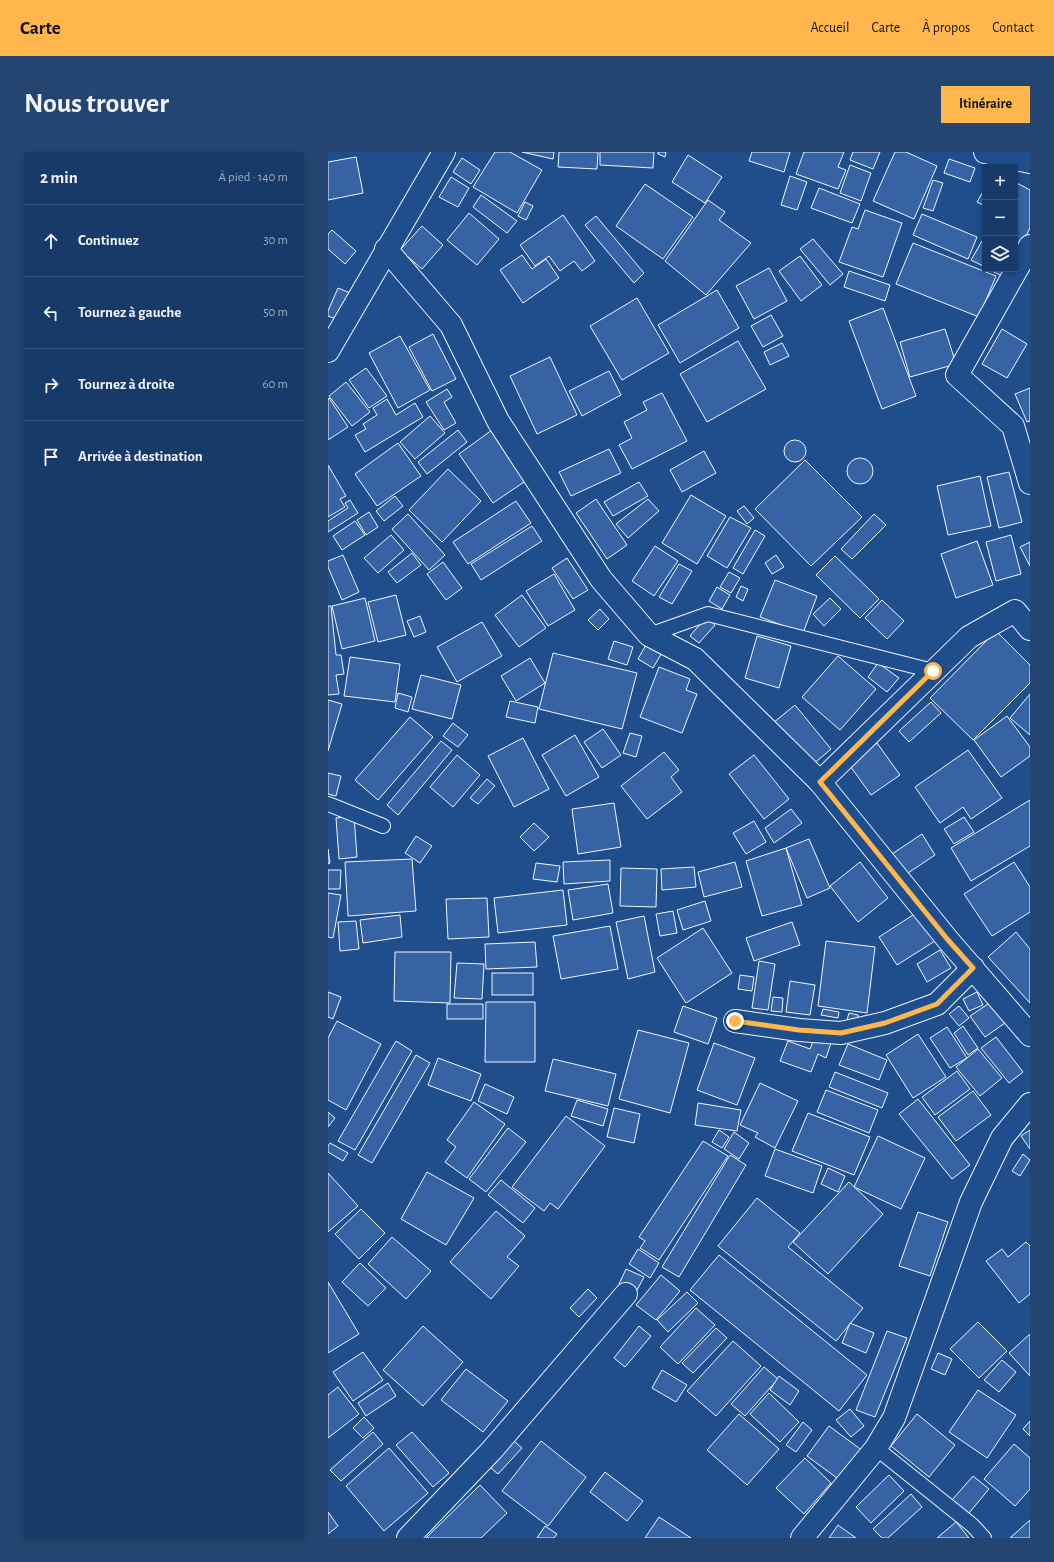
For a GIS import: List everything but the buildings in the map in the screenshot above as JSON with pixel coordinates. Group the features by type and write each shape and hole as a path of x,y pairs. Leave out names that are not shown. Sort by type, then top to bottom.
{"street":[{"path":"328,351 386,249 444,152"},
{"path":"985,152 1030,162"},
{"path":"1030,246 957,375 1013,426 1030,483"},
{"path":"386,249 451,325 498,422 601,579 649,635 696,659 820,782 948,940 1030,1035"},
{"path":"820,782 969,637 1015,611 1030,629"},
{"path":"735,1021 799,1030 841,1033 885,1023 937,1004 973,968"},
{"path":"802,1538 876,1448 894,1418 970,1202 1002,1138 1030,1104"},
{"path":"408,1538 492,1450 626,1294"}],"lane":[{"path":"649,635 708,614 933,671"},
{"path":"328,804 382,826"},
{"path":"876,1448 972,1525 984,1538"}],"route":[{"path":"735,1021 799,1030 841,1033 885,1023 937,1004 973,968 948,940 820,782 933,671"}]}
